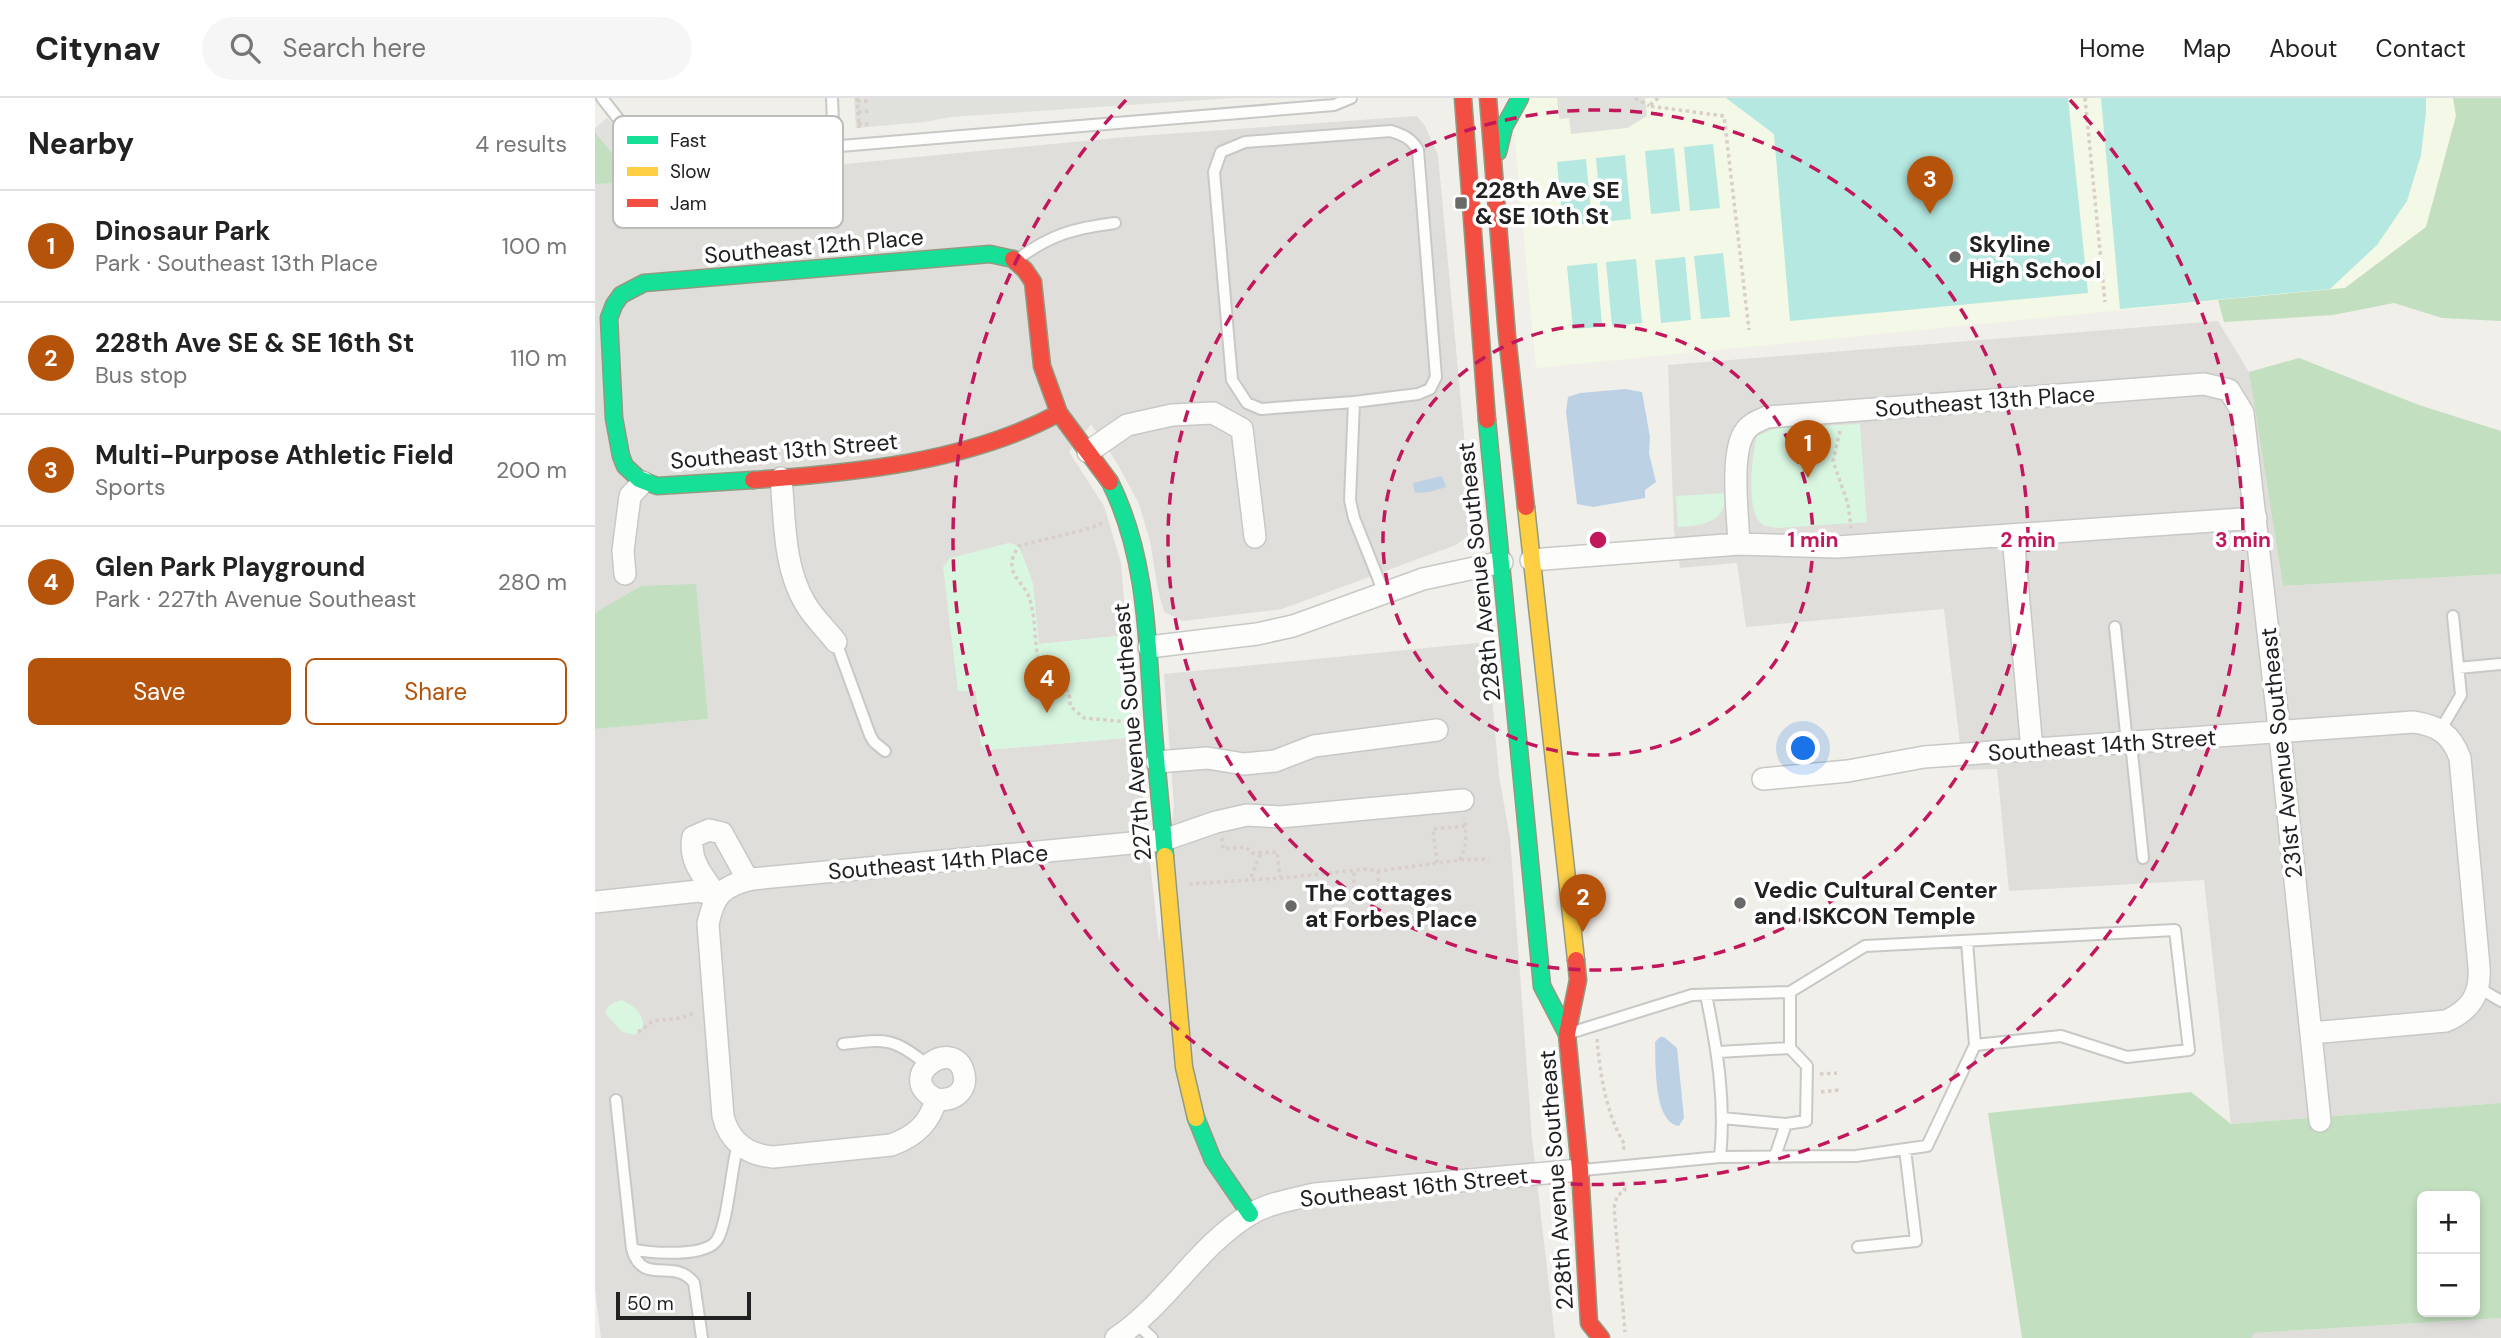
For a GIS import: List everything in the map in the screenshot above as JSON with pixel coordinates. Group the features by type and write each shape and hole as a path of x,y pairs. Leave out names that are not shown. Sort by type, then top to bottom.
{"main road":[{"name":"228th Avenue Southeast","path":"1463,98 1483,387 1542,986 1567,1034"},
{"name":"228th Avenue Southeast","path":"1488,98 1517,431 1578,980 1567,1034 1580,1170 1589,1323 1581,1338"},
{"path":"1494,173 1504,127 1520,98"},
{"name":"Southeast 12th Place","path":"602,325 618,297 629,288 644,284 990,254 1003,254 1016,260"},
{"name":"227th Avenue Southeast","path":"1016,260 1033,282 1042,366 1059,413 1108,477 1125,512 1137,553 1149,647 1184,1067 1190,1102 1201,1135 1214,1161 1250,1214"},
{"path":"602,325 618,447 620,455 638,479"},
{"name":"Southeast 13th Street","path":"638,479 671,486 877,469 915,462 1014,435 1059,413"},
{"path":"1517,431 1507,466 1513,529 1511,545 1502,562 1513,572 1518,582 1524,639 1541,649"},
{"name":"228th Avenue Southeast","path":"1589,1323 1601,1338"}],"street":[{"name":"Southeast 13th Place","path":"1739,544 1736,455 1745,431 1766,417 2204,384 2229,390"},
{"name":"231st Avenue Southeast","path":"2229,390 2243,413 2320,1121"},
{"path":"1088,452 1127,425 1172,415 1213,413 1242,429 1255,537"},
{"path":"781,478 789,560 795,581 805,604 836,642"},
{"path":"625,574 623,551 630,496 638,479"},
{"path":"1531,560 1739,544 1808,548 1851,536 2013,535 2256,518"},
{"path":"2013,535 2032,750"},
{"path":"1149,647 1257,634 1293,626 1423,579 1502,562"},
{"name":"Southeast 14th Street","path":"1763,779 1882,767 1924,757 2414,722 2441,729"},
{"path":"2311,1032 2446,1021 2459,1016 2474,998 2479,967 2460,758 2450,736 2441,729"},
{"path":"1157,762 1207,758 1244,764 1275,761 1314,746 1437,730"},
{"name":"Southeast 14th Place","path":"717,897 735,883 748,880 1164,841 1216,822 1247,815 1280,817 1463,800"},
{"path":"717,897 693,860 693,837 709,830 722,833 748,880"},
{"path":"595,902 699,891 717,897"},
{"path":"717,897 708,924 723,1116 726,1129 743,1148 759,1156 773,1157 891,1145 907,1140 921,1129 933,1111 936,1100"},
{"path":"950,1058 961,1067 964,1074 962,1089 958,1095 944,1101 936,1100 922,1084 922,1076 927,1065 935,1059 950,1058"},
{"name":"Southeast 16th Street","path":"1116,1338 1136,1323 1197,1259 1250,1214 1285,1201 1315,1194 1580,1170"}],"lane":[{"path":"602,98 616,116"},
{"path":"832,98 833,116"},
{"path":"843,146 1335,105 1351,98"},
{"path":"1391,131 1412,141 1417,150 1436,377 1430,389 1418,394 1354,402 1261,409 1247,404 1232,380 1214,172 1221,152 1245,142 1391,131"},
{"path":"1016,260 1051,238 1077,228 1115,223"},
{"path":"1354,402 1350,500 1354,518 1384,593"},
{"path":"2441,729 2461,695 2453,616"},
{"path":"2115,627 2143,858"},
{"path":"836,642 870,735 885,751"},
{"path":"2458,668 2501,664"},
{"path":"1567,1034 1692,995 1790,992 1865,946 2175,930 2189,1049 2127,1057 2061,1035 1975,1045"},
{"path":"1580,1170 1720,1157 1856,1156 1927,1146 1975,1045 1967,941"},
{"path":"1722,1118 1786,1124 1806,1122 1807,1066 1790,1048 1790,992"},
{"path":"1706,995 1718,1052 1722,1118 1720,1157"},
{"path":"2474,998 2501,1001"},
{"path":"843,1044 877,1040 895,1042 927,1065"},
{"path":"1718,1052 1790,1048"},
{"path":"616,1100 632,1249 637,1262 649,1271 678,1271 691,1279 696,1294 702,1338"},
{"path":"1775,1156 1786,1124"},
{"path":"632,1249 654,1253 694,1251 713,1244 725,1217 731,1171 743,1148"},
{"path":"1858,1247 1916,1241 1905,1149"},
{"path":"1136,1323 1152,1338"}],"path":[{"path":"1635,98 1649,106 1724,116 1749,330"},
{"path":"1649,106 1658,98"},
{"path":"2085,98 2105,302"},
{"path":"870,101 857,100 858,126 871,124"},
{"path":"858,112 870,111"},
{"path":"1841,411 1840,439 1833,461 1848,504 1851,536"},
{"path":"1125,512 1091,528 1019,546 1013,554 1012,570 1027,590 1031,604 1035,648 1041,672 1045,680 1059,681 1066,687 1070,695 1070,706 1079,715 1084,718 1128,722 1152,708"},
{"path":"1839,527 1851,536"},
{"path":"1460,860 1466,843 1463,800"},
{"path":"1216,822 1222,835 1223,849 1246,847 1252,853 1277,852 1280,877"},
{"path":"1437,863 1433,829 1465,826"},
{"path":"1251,878 1261,853"},
{"path":"1188,884 1364,869 1378,871 1460,860 1489,859"},
{"path":"1354,871 1354,904"},
{"path":"1378,871 1379,911"},
{"path":"638,1032 653,1021 715,1012"},
{"path":"1820,1074 1837,1073"},
{"path":"1821,1092 1839,1090"},
{"path":"1622,1184 1625,1190 1617,1196 1614,1208 1625,1338"}],"shaded area":[{"path":"854,98 1233,98 951,117 856,128"},
{"name":"Skyline High School","path":"1511,98 2453,98 2456,116 2426,227 2345,288 1536,368"},
{"path":"1557,98 1645,98 1647,116 1627,128 1571,134 1569,118 1559,119"},
{"path":"1726,98 2068,98 2088,293 1790,321 1774,134"},
{"path":"2101,98 2426,98 2426,112 2421,155 2407,201 2377,245 2330,289 2120,309"},
{"path":"1417,116 1425,126 1438,155 1473,532 1456,545 1282,609 1183,621 1164,612 1150,541 1139,504 1117,463 1091,424 1069,452 1104,506 1121,563 1127,635 1039,644 1036,620 1009,543 982,551 958,691 976,691 981,746 987,750 1136,737 1159,943 1174,805 1164,674 1487,642 1499,776 1510,838 1532,1138 1555,1338 601,1338 595,1288 595,729 707,719 615,603 595,613 595,184 613,183 613,228 843,228 843,164 1126,137"},
{"path":"607,118 613,125 613,154 595,132 595,128"},
{"path":"1713,144 1720,208 1690,211 1684,147"},
{"path":"1674,148 1680,211 1651,214 1645,151"},
{"path":"1625,155 1631,219 1602,222 1596,158"},
{"path":"1586,159 1592,223 1563,226 1557,162"},
{"path":"1723,253 1730,317 1701,319 1694,256"},
{"path":"1685,257 1691,320 1661,323 1655,260"},
{"path":"1636,259 1642,323 1612,326 1606,262"},
{"path":"1597,263 1602,327 1573,329 1567,266"},
{"path":"2218,321 2249,372 2283,586 2501,574 2501,1103 2231,1124 2204,880 2009,891 1997,769 1963,770 1944,609 1746,627 1737,563 1680,568 1674,531 1668,365"},
{"path":"1625,389 1642,392 1650,437 1649,453 1656,482 1645,490 1645,498 1593,507 1577,504 1566,412 1568,397 1580,393"},
{"path":"1442,476 1446,487 1415,493 1413,483"},
{"path":"1664,1037 1677,1048 1684,1118 1679,1126 1664,1114 1660,1103 1655,1042"},
{"path":"2501,1318 2501,1338 2252,1338 2252,1333"}],"green space":[{"path":"2453,98 2501,98 2501,321 2442,318 2394,303 2333,315 2224,322 2218,300 2345,288 2426,227 2456,116"},
{"path":"595,132 613,154 613,183 595,184"},
{"path":"2299,358 2419,405 2501,431 2501,574 2283,586 2249,372"},
{"path":"1860,424 1867,522 1778,528 1762,524 1753,507 1752,495 1753,456 1757,436 1776,428"},
{"path":"1726,493 1722,511 1717,517 1704,524 1678,527 1676,496"},
{"path":"1009,543 1019,546 1033,583 1039,644 1127,635 1136,737 987,750 981,746 976,691 958,691 943,567 950,558"},
{"path":"696,584 708,719 595,729 595,613 641,586"},
{"path":"622,1000 634,1007 642,1018 643,1027 635,1035 622,1032 605,1013 609,1006"},
{"path":"2191,1092 2231,1124 2501,1103 2501,1318 2253,1333 2252,1338 2022,1338 1988,1113"}],"traffic: fast":[{"path":"1498,152 1504,127 1520,98"},
{"path":"753,480 657,486 639,479 625,466 614,418 609,318 621,295 644,283 990,254 1013,259"},
{"path":"1487,420 1542,986 1567,1034"},
{"path":"1110,482 1131,536 1142,592 1165,856"},
{"path":"1196,1118 1213,1160 1250,1214"}],"traffic: slow":[{"path":"1526,507 1576,960"},
{"path":"1165,856 1184,1067 1196,1118"}],"traffic: jam":[{"path":"1463,98 1487,420"},
{"path":"1488,98 1507,336 1526,507"},
{"path":"1013,259 1033,282 1042,366 1059,413 1110,482"},
{"path":"753,480 870,469 949,454 1024,430 1059,413"},
{"path":"1576,960 1578,980 1567,1034 1580,1170 1589,1323 1601,1338"}],"place":[{"name":"228th Ave SE & SE 10th St","path":"1461,203"},
{"name":"Multi-Purpose Athletic Field","path":"1930,214"},
{"name":"Skyline High School","path":"1955,257"},
{"name":"Dinosaur Park","path":"1808,478"},
{"name":"Glen Park Playground","path":"1047,713"},
{"name":"Vedic Cultural Center and ISKCON Temple","path":"1740,903"},
{"name":"The cottages at Forbes Place","path":"1291,906"},
{"name":"228th Ave SE & SE 16th St","path":"1583,932"}]}
